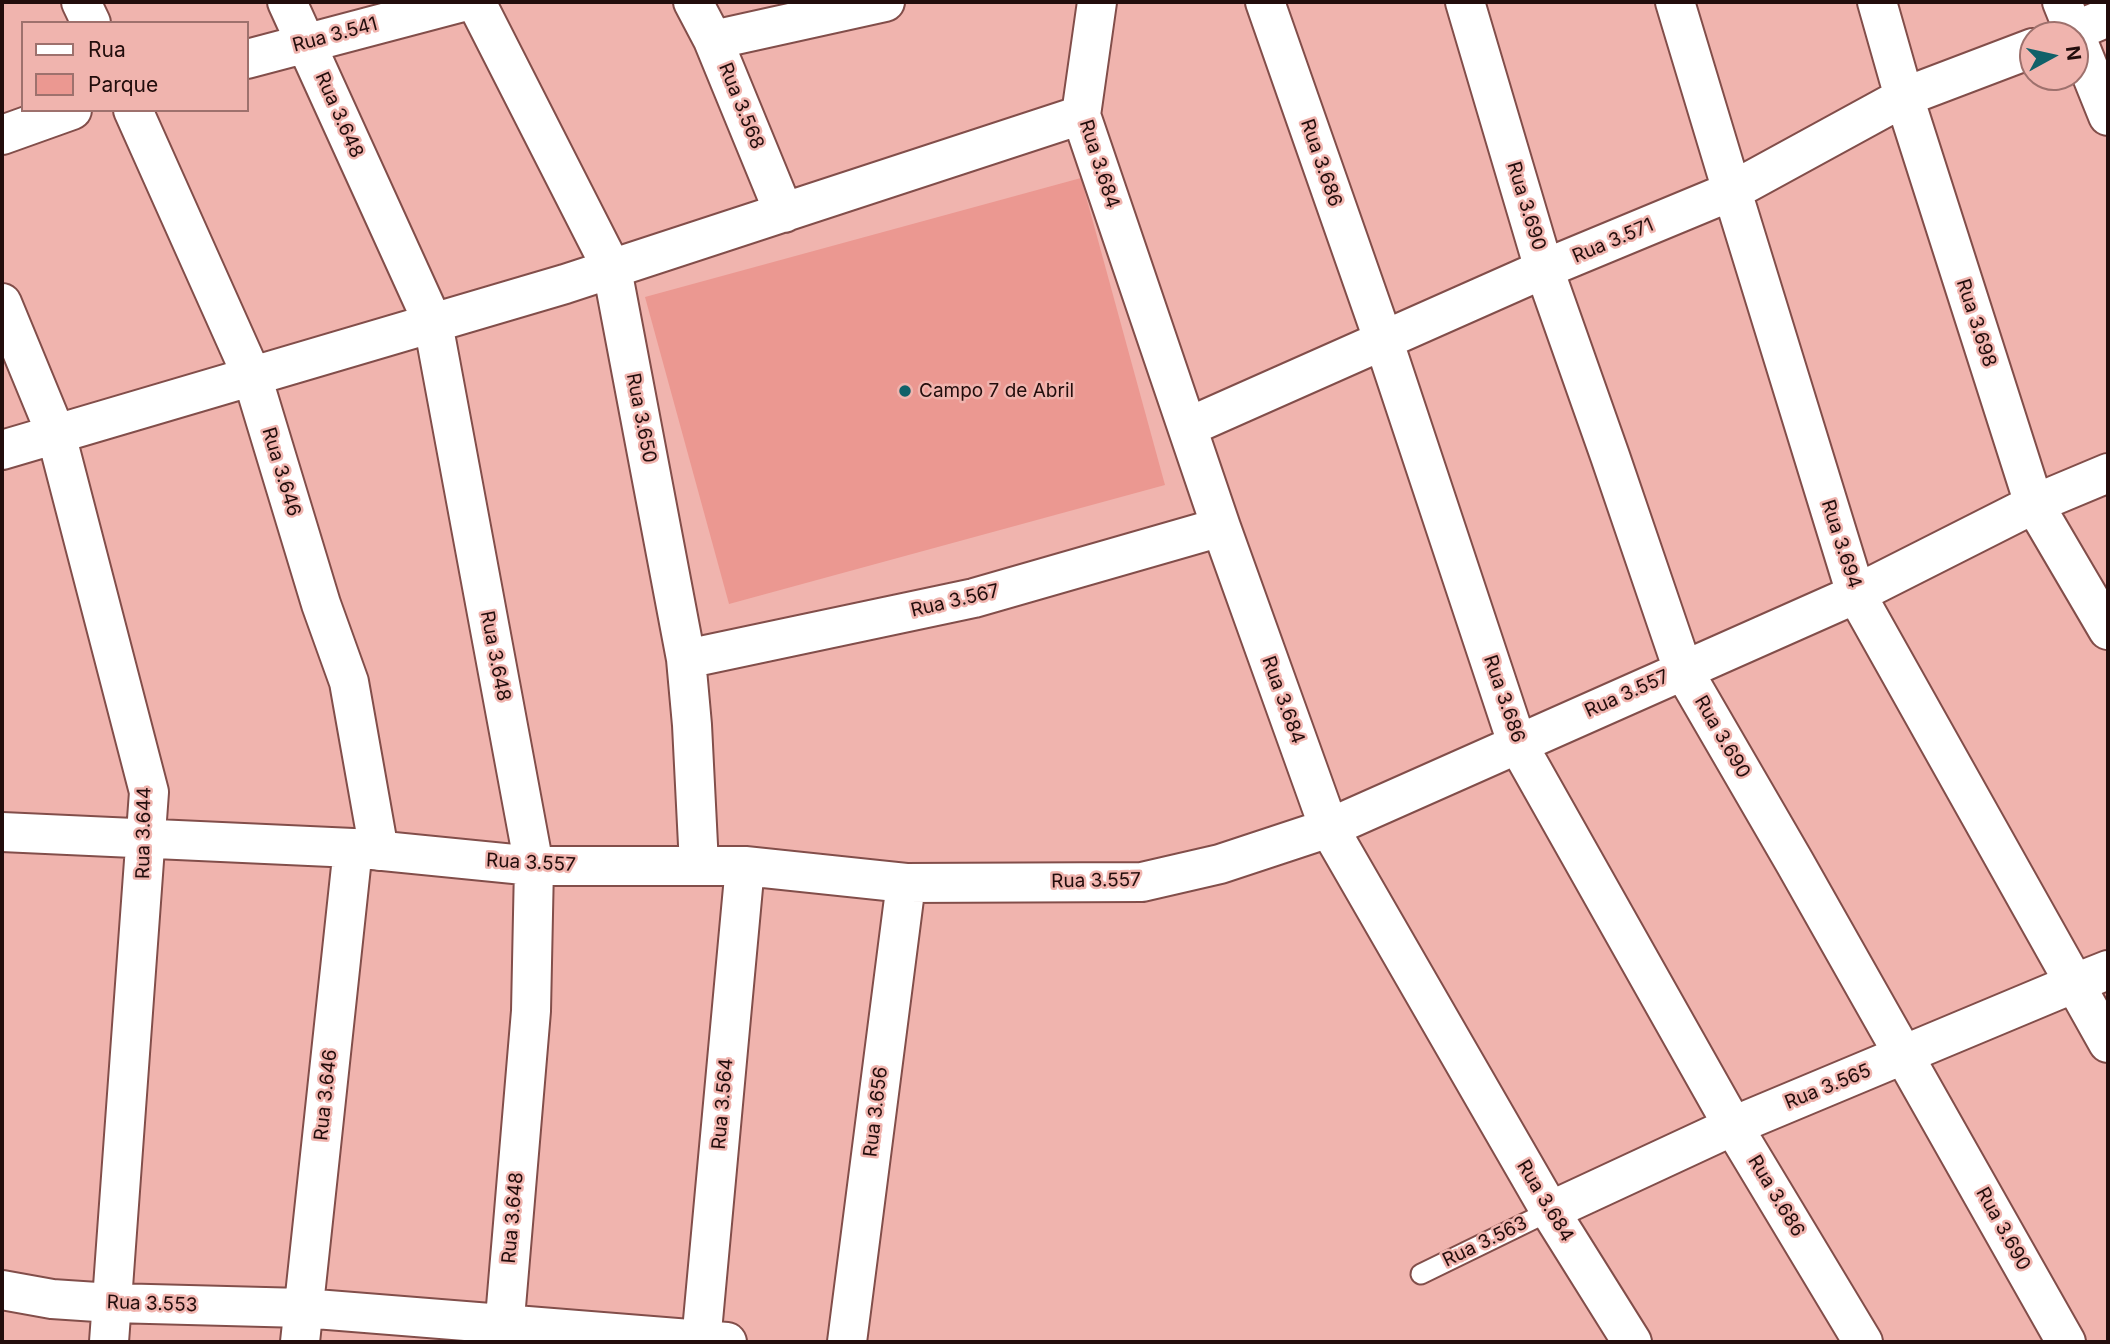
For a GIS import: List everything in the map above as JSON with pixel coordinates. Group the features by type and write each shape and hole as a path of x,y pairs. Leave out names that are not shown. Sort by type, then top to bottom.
{"street":[{"path":"81,2 90,21"},
{"name":"Rua 3.648","path":"287,2 433,323 534,866 531,1011 503,1334"},
{"name":"Rua 3.541","path":"248,59 463,2"},
{"name":"Rua 3.650","path":"477,2 612,269 686,659 699,866"},
{"name":"Rua 3.568","path":"693,2 713,40 784,213"},
{"path":"713,40 885,2"},
{"name":"Rua 3.684","path":"1097,2 1082,116 1221,527 1329,828 1550,1211 1632,1342"},
{"name":"Rua 3.686","path":"1265,2 1383,339 1517,743 1733,1126 1863,1342"},
{"name":"Rua 3.690","path":"1465,2 1544,269 1683,670 2066,1342"},
{"name":"Rua 3.694","path":"1675,2 1856,594 2091,976 2108,1043"},
{"name":"Rua 3.698","path":"1877,2 1904,97 2034,504 2108,630"},
{"name":"Rua 3.571","path":"1188,427 1544,269 1731,191 1904,97 2019,53"},
{"path":"2089,56 2108,116"},
{"path":"2,135 66,112"},
{"name":"Rua 3.646","path":"134,112 252,376 321,604 349,682 366,849 302,1325"},
{"path":"2,450 612,269 1082,116"},
{"name":"Rua 3.644","path":"2,303 56,434 149,792 109,1342"},
{"name":"Rua 3.557","path":"2,832 366,849 534,866 745,866 906,883 1142,882 1220,864 1329,828 1856,594 2034,504 2108,472"},
{"name":"Rua 3.567","path":"686,659 974,598 1221,527"},
{"name":"Rua 3.564","path":"709,1342 745,866"},
{"name":"Rua 3.656","path":"847,1342 906,883"},
{"name":"Rua 3.565","path":"1550,1211 1733,1126 2091,976"},
{"name":"Rua 3.553","path":"2,1290 52,1299 112,1303 302,1325 709,1342"}],"lane":[{"name":"Rua 3.563","path":"1421,1274 1550,1211"}],"green space":[{"name":"Campo 7 de Abril","path":"1081,178 1165,485 729,604 645,297"}],"place":[{"name":"Campo 7 de Abril","path":"905,391"}]}
